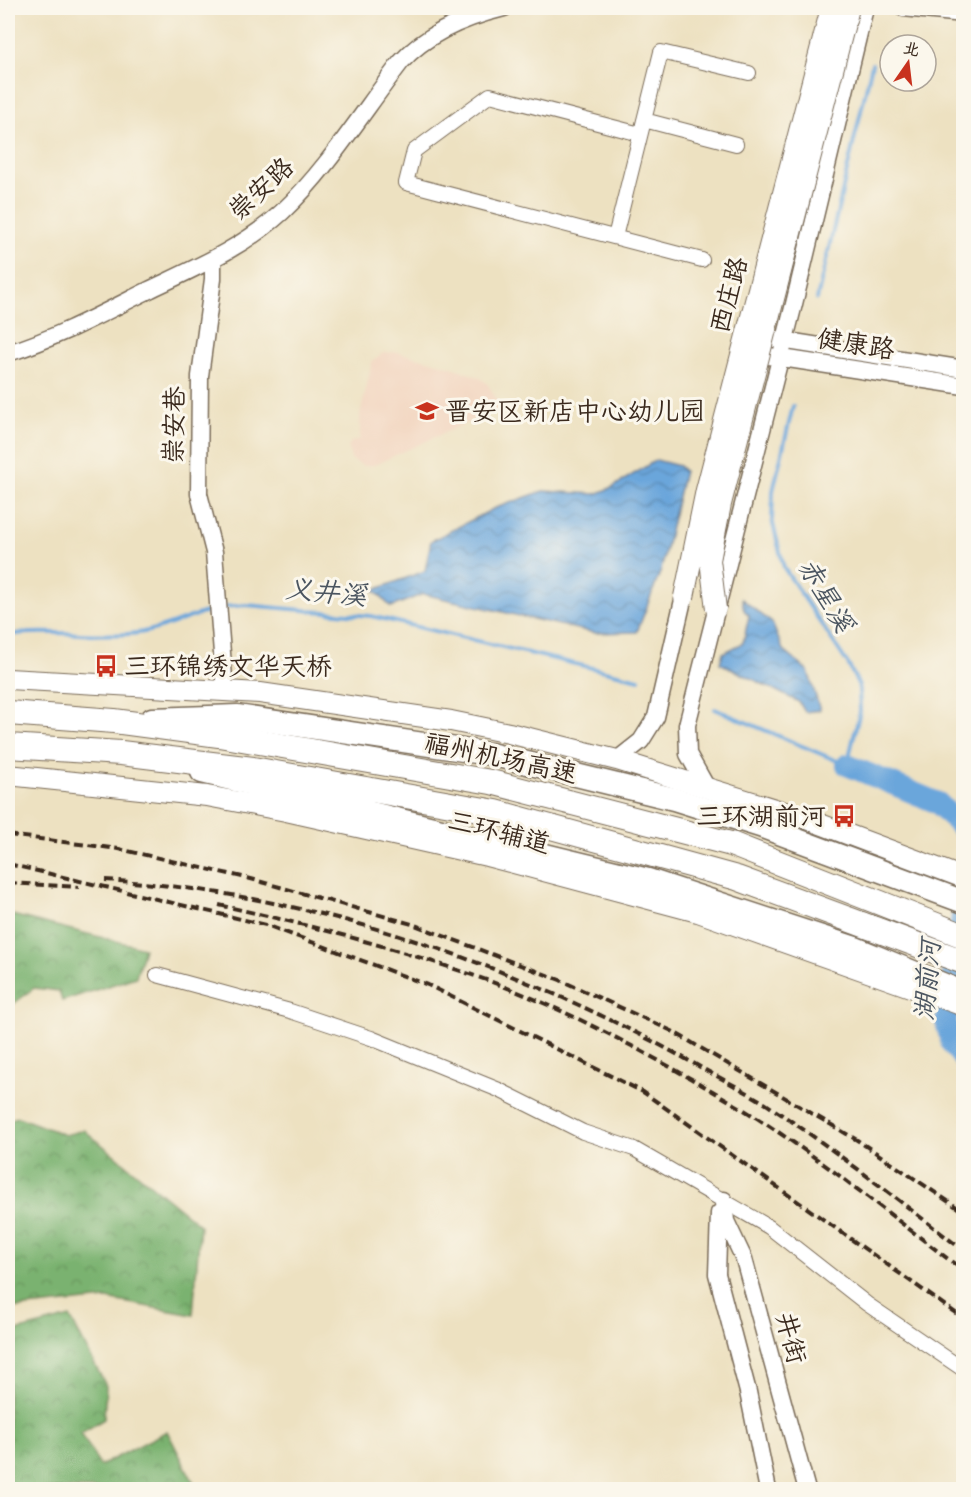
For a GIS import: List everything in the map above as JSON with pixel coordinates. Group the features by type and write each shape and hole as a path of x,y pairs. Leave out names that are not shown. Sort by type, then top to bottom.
{"highway":[{"name":"福州机场高速","path":"8,713 114,721 219,735 491,782 731,844 963,936"},
{"path":"114,721 237,716 490,754 674,799 760,826 956,898"},
{"path":"8,746 121,753 253,769 496,812 737,878 963,962"},
{"path":"121,753 314,797 648,880 855,948 933,987 963,993"}],"main road":[{"name":"西庄路","path":"684,597 706,490 831,8"},
{"path":"716,609 710,560 721,504 849,8"},
{"path":"8,679 260,693 451,722 617,760 807,819 963,878"},
{"name":"三环辅道","path":"8,775 207,796 319,818 476,854 698,912 933,987 963,1006"}],"street":[{"name":"崇安路","path":"8,353 53,337 213,259 250,236 292,202 401,62 417,47 445,29 504,8"},
{"path":"617,760 649,732 660,700 822,8"},
{"path":"707,788 688,754 686,734 785,341 865,8"},
{"path":"903,8 963,14"},
{"path":"615,237 661,52 749,73"},
{"path":"702,260 406,183 414,152 490,94 642,127 736,144"},
{"name":"崇安巷","path":"213,259 213,279 200,376 199,494 213,544 225,691"},
{"name":"健康路","path":"745,335 963,369"},
{"name":"健康路","path":"741,352 963,386"},
{"path":"157,975 315,1019 457,1071 570,1127 634,1149 791,1242 867,1304 963,1370"},
{"path":"721,1199 717,1274 748,1392 768,1490"},
{"name":"井街","path":"721,1199 726,1221 744,1260 807,1490"}],"shaded area":[{"name":"晋安区新店中心幼儿园","path":"397,352 452,367 478,377 487,383 501,407 374,465 363,466 351,459 348,447 351,442 360,439 360,415 372,362 383,353"}],"green space":[{"path":"8,914 144,948 136,977 62,1001 59,991 34,988 8,1008"},
{"path":"18,1117 65,1135 84,1130 200,1225 193,1315 107,1299 17,1308 8,1305 8,1120"},
{"path":"70,1317 106,1386 104,1419 81,1433 100,1466 167,1431 197,1489 8,1489 8,1333"}],"water":[{"path":"656,460 679,466 684,471 661,570 637,632 595,633 423,594 391,607 374,590 425,571 431,541 493,509 543,491 596,494 613,487"},
{"path":"742,599 772,623 783,650 808,671 820,710 805,712 799,702 720,663 723,653 743,643 749,616 744,610"}],"waterway":[{"name":"赤星溪","path":"817,299 872,64"},
{"name":"赤星溪","path":"715,709 847,765 860,711 859,686 848,664 784,568 772,520 773,491 793,406"},
{"name":"义井溪","path":"223,607 246,605 371,616 639,679"},
{"name":"义井溪","path":"8,635 139,633 213,610"},
{"name":"湖前河","path":"847,765 938,803 964,830"},
{"name":"湖前河","path":"964,902 946,1022 952,1044 964,1060"}],"railway":[{"path":"8,835 119,849 251,879 412,924 560,980 672,1031 857,1140 964,1212"},
{"path":"8,864 266,925 428,985 643,1092 964,1319"},
{"path":"105,880 182,887 258,900 334,917 409,939 554,994 625,1027 743,1090 797,1125 964,1251"},
{"path":"8,883 79,887"},
{"path":"219,905 321,929 422,958 549,1005 607,1033 753,1115 845,1180 964,1271"}],"place":[{"name":"晋安区新店中心幼儿园","path":"427,411"},
{"name":"三环锦绣文华天桥","path":"106,666"},
{"name":"三环湖前河","path":"844,816"}]}
